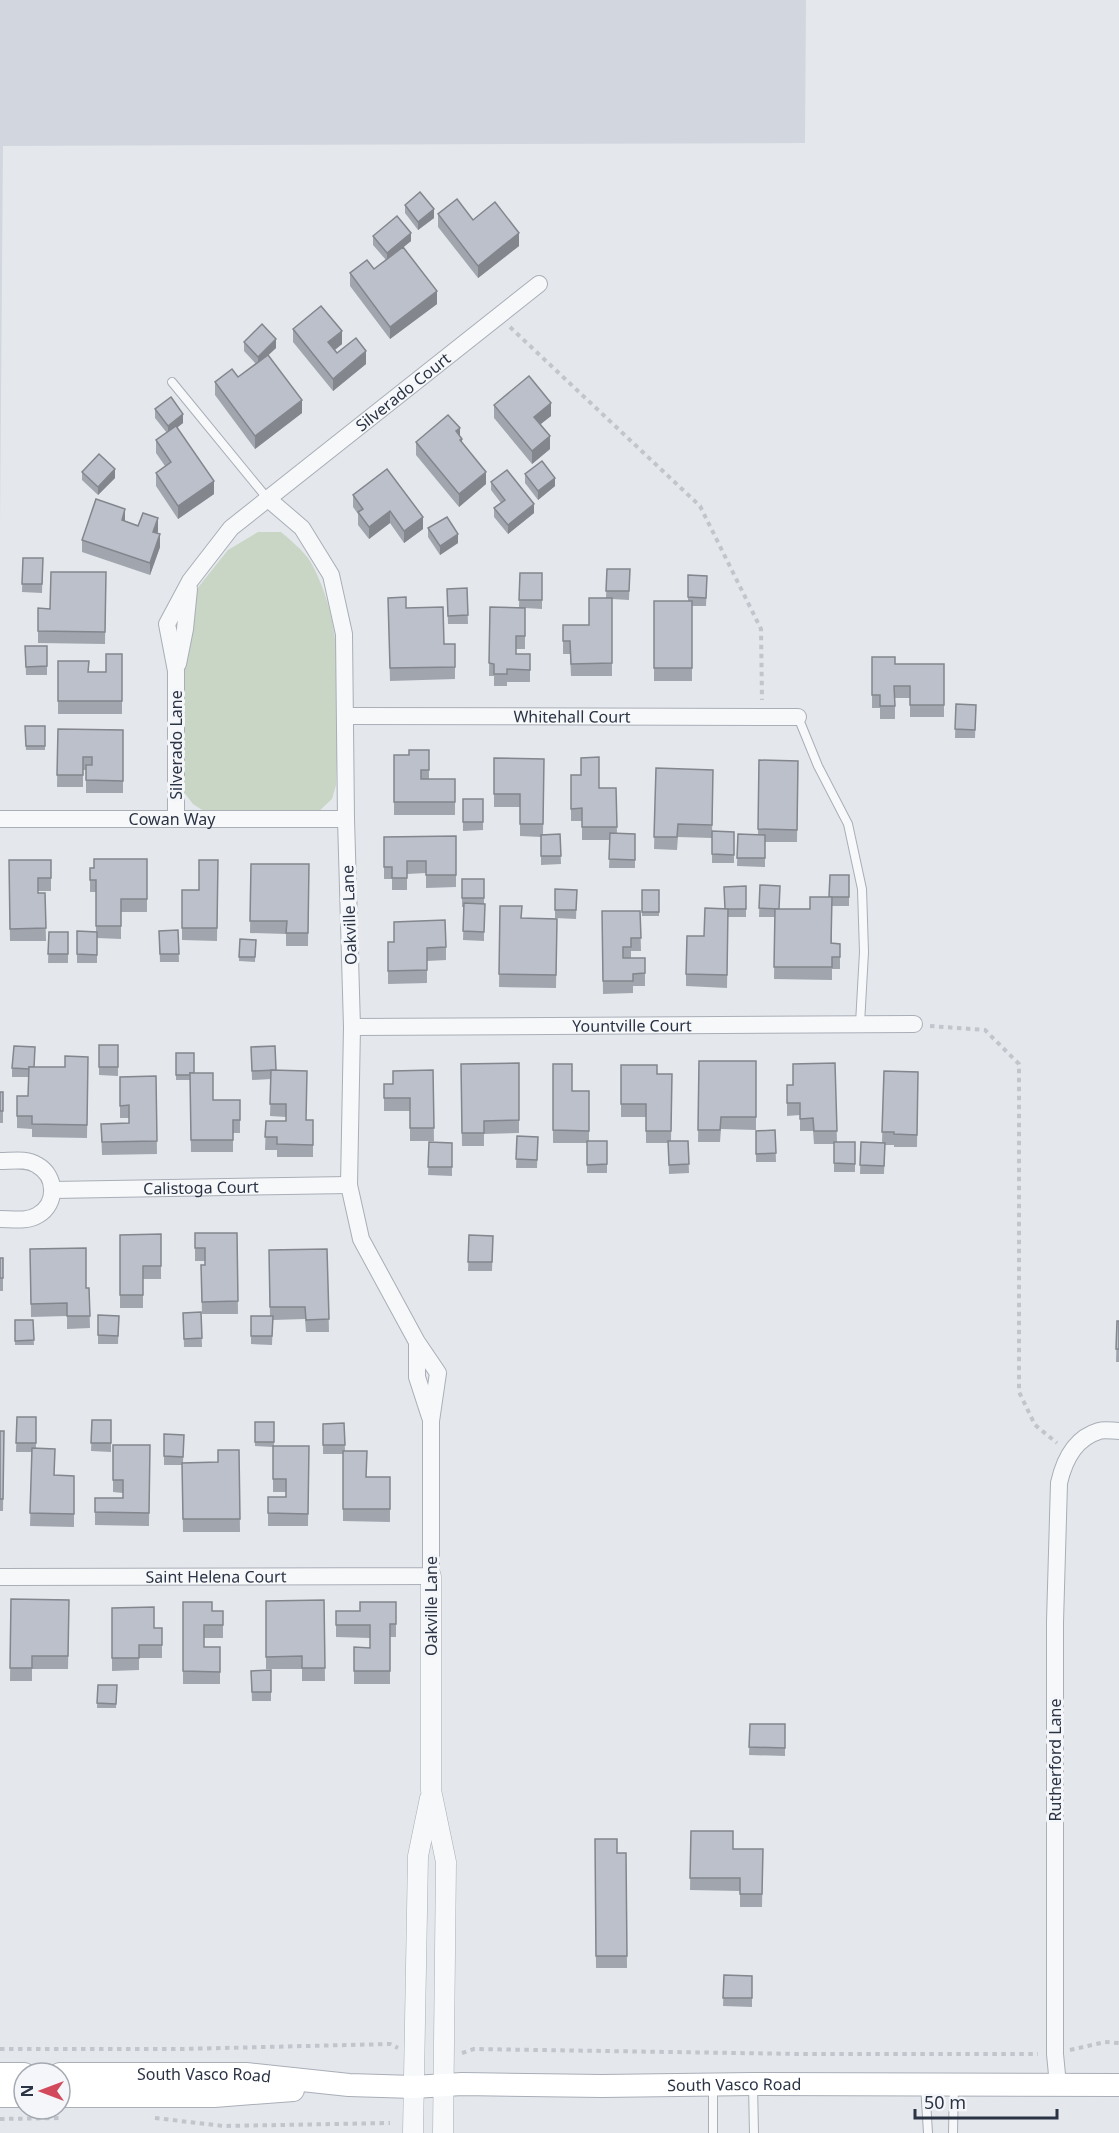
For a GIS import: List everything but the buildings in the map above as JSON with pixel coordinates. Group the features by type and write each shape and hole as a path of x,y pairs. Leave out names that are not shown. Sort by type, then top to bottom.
{"main road":[{"name":"South Vasco Road","path":"72,2074 246,2074 349,2085 414,2087 462,2084 1119,2085"},
{"name":"South Vasco Road","path":"72,2096 214,2096 349,2085"}],"street":[{"name":"Silverado Court","path":"267,498 539,284"},
{"name":"Silverado Lane","path":"176,819 176,671 166,624 190,581 231,528 267,498"},
{"name":"Oakville Lane","path":"267,498 302,528 331,575 344,634 352,1027 349,1185 361,1239 417,1342 438,1373 431,1421 431,1790 418,1856 413,2133"},
{"name":"Whitehall Court","path":"347,716 798,717"},
{"name":"Cowan Way","path":"0,819 346,819"},
{"name":"Yountville Court","path":"352,1027 914,1024"},
{"path":"0,1161 26,1161 38,1165 48,1174 53,1190 47,1206 38,1215 29,1219 0,1219"},
{"name":"Calistoga Court","path":"53,1190 349,1185"},
{"path":"1075,1447 1100,1431 1119,1431"},
{"name":"Rutherford Lane","path":"1058,2085 1055,2054 1055,1622 1059,1483 1063,1467 1075,1447"},
{"name":"Saint Helena Court","path":"0,1577 431,1576"},
{"name":"Oakville Lane","path":"431,1790 446,1862 443,2133"}],"lane":[{"path":"172,382 267,498"},
{"path":"798,717 818,766 848,824 862,889 864,952 860,1024"},
{"path":"753,2084 754,2133"},
{"path":"953,2133 954,2084"},
{"path":"713,2085 713,2133"},
{"path":"925,2085 928,2133"}],"path":[{"path":"499,316 700,506 761,629 763,717"},
{"path":"914,1024 985,1030 1019,1064 1019,1392 1035,1425 1075,1447"},
{"path":"444,2049 462,2053 474,2049 790,2054 1055,2054 1106,2042 1119,2043"},
{"path":"0,2049 181,2049 390,2044 398,2048 415,2048"},
{"path":"144,2118 223,2126 390,2123"}],"shaded area":[{"path":"0,0 806,0 805,143 3,146 0,522"}],"green space":[{"path":"258,532 281,532 304,553 322,587 330,613 338,670 336,785 332,799 317,813 210,815 193,804 183,791 184,670 196,590 228,550"}]}
